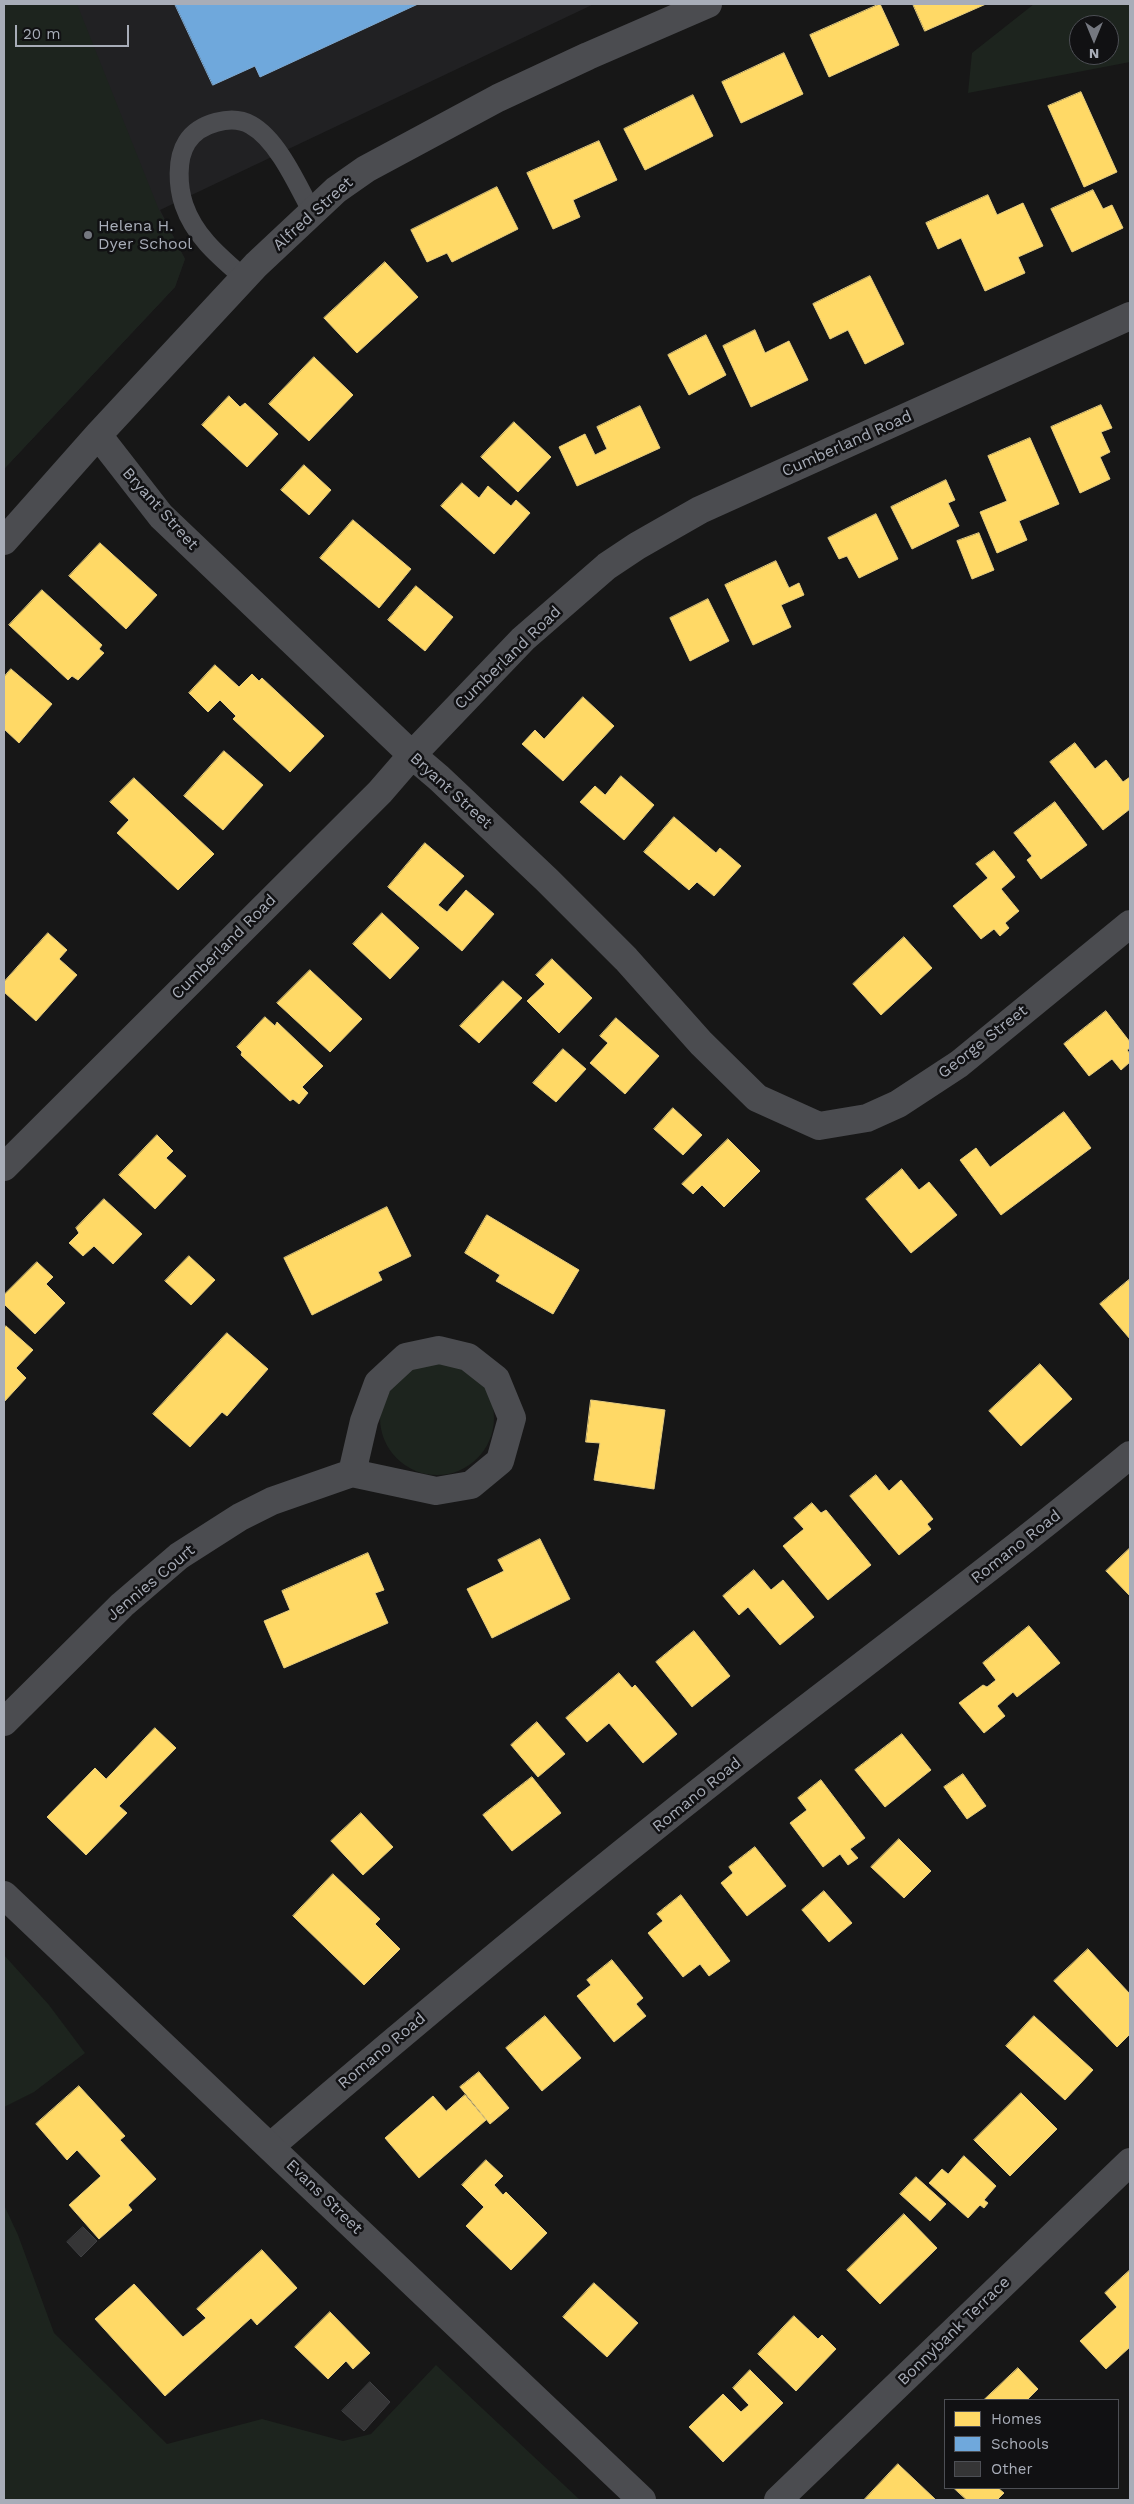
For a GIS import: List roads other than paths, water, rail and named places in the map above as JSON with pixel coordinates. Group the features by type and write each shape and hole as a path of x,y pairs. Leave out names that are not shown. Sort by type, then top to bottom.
{"street":[{"name":"Alfred Street","path":"4,541 98,435 244,278 336,190 366,169 482,106 588,56 708,4"},
{"name":"Cumberland Road","path":"4,1167 380,792 412,755 523,639 607,566 637,546 700,510 1130,316"},
{"name":"Bryant Street","path":"98,435 161,516 412,755 547,880 626,959 701,1043 757,1098 819,1126"},
{"name":"George Street","path":"819,1126 867,1118 898,1104 958,1064 1130,924"},
{"path":"439,1350 468,1357 496,1379 512,1418 500,1461 471,1486 436,1491 352,1473 364,1421 378,1383 406,1357 439,1350"},
{"name":"Romano Road","path":"270,2146 384,2049 728,1770 1049,1522 1130,1455"},
{"name":"Jennies Court","path":"4,1722 122,1605 179,1556 240,1516 272,1501 352,1473"},
{"name":"Evans Street","path":"4,1895 642,2500"},
{"name":"Bonnybank Terrace","path":"778,2500 1130,2162"}],"lane":[{"path":"244,278 207,244 194,226 185,207 180,189 179,169 187,142 206,126 223,120 239,120 252,126 262,134 278,153 312,212"}],"place":[{"name":"Helena H. Dyer School","path":"88,235"}]}
